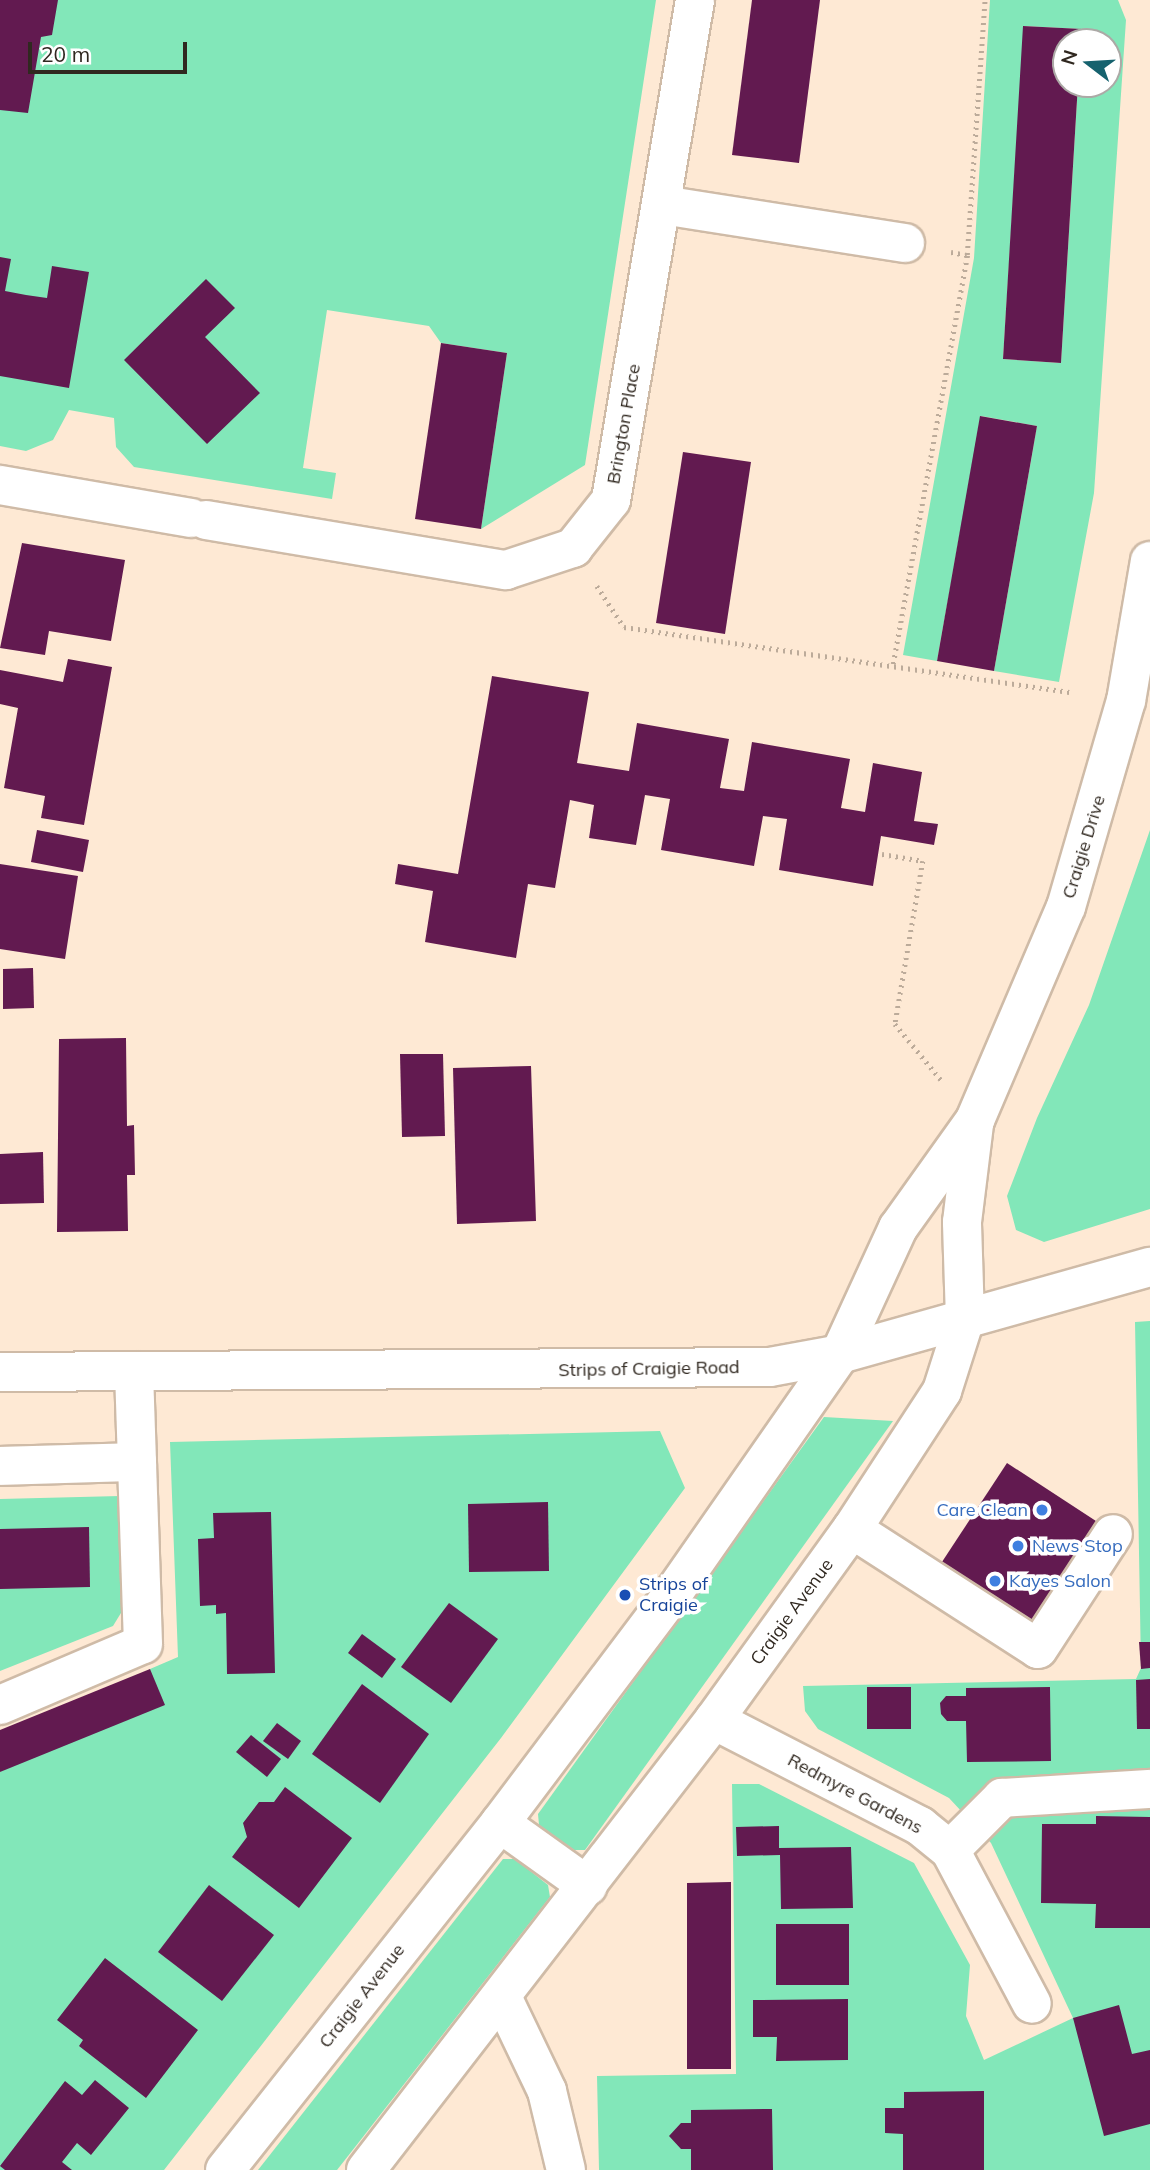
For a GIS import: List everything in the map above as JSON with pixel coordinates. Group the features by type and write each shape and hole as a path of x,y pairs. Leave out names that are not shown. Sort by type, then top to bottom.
{"street":[{"name":"Brington Place","path":"573,548 611,500 695,0"},
{"path":"662,205 905,243"},
{"path":"0,485 506,570 573,548"},
{"name":"Craigie Drive","path":"840,1354 898,1228 975,1121 1066,907 1126,701 1150,561"},
{"name":"Craigie Drive","path":"965,1319 962,1222 975,1121"},
{"name":"Strips of Craigie Road","path":"0,1372 710,1370 770,1367 840,1354 1150,1267"},
{"name":"Craigie Avenue","path":"366,2170 502,1999 714,1720 852,1529 942,1391 965,1319"},
{"name":"Craigie Avenue","path":"225,2170 500,1823 674,1592 840,1354"},
{"path":"0,1705 143,1644 134,1371"},
{"path":"0,1466 137,1462"},
{"path":"852,1529 1038,1649 1113,1534"},
{"name":"Redmyre Gardens","path":"714,1720 920,1826 950,1850 1032,2004"},
{"path":"950,1850 1002,1798 1150,1789"},
{"path":"500,1823 588,1886"},
{"path":"502,1999 547,2091 566,2170"}],"path":[{"path":"893,664 967,255 985,0"},
{"path":"573,548 624,627 893,664 1069,692"},
{"path":"882,854 923,861 895,1024 931,1067"}],"green space":[{"path":"0,0 656,0 585,465 481,529 507,353 441,343 429,326 327,310 303,468 336,473 332,499 134,467 116,447 114,418 69,410 53,440 26,451 0,446"},
{"path":"990,0 1118,0 1126,20 1122,79 1122,28 1024,26 1003,359 1061,363 1077,98 1121,98 1094,493 1059,682 994,671 1037,426 981,416 937,661 903,655 974,258"},
{"path":"1150,830 1150,1209 1044,1242 1016,1230 1007,1196 1037,1118 1089,1005"},
{"path":"1150,1321 1150,2170 599,2170 597,2076 736,2074 732,1784 759,1784 914,1863 970,1965 966,2016 984,2060 1073,2018 991,1843 949,1798 818,1729 805,1711 803,1686 1136,1679 1141,1668 1135,1322"},
{"path":"824,1417 893,1421 585,1850 574,1850 539,1825 538,1814"},
{"path":"660,1431 685,1488 501,1738 164,2170 0,2170 0,1772 150,1669 178,1657 170,1442"},
{"path":"120,1496 124,1608 113,1626 0,1671 0,1499"},
{"path":"503,1859 515,1859 548,1885 550,1897 337,2170 258,2170"}],"building":[{"path":"0,0 58,0 52,35 41,37 28,113 0,110"},
{"path":"752,0 820,0 799,163 732,155"},
{"path":"1023,26 1062,28 1052,28 1052,98 1077,98 1061,363 1003,359"},
{"path":"0,257 11,259 5,291 26,295 47,298 52,266 89,272 69,388 0,376"},
{"path":"206,279 235,308 205,337 260,393 207,444 124,360"},
{"path":"441,343 507,353 481,529 415,519"},
{"path":"980,416 1037,426 994,671 937,661"},
{"path":"683,452 751,462 725,634 656,623"},
{"path":"22,543 125,560 111,641 49,631 45,655 0,648"},
{"path":"68,659 112,667 84,825 41,818 45,796 4,788 18,708 0,704 0,670 63,682"},
{"path":"492,676 589,692 577,763 629,771 637,723 729,739 720,788 744,791 752,742 850,759 841,808 865,812 873,763 922,772 914,821 938,824 934,845 881,836 873,886 779,870 787,819 763,816 754,866 661,850 670,799 645,795 636,845 589,838 594,805 570,800 555,888 528,884 516,958 425,942 433,891 395,884 398,864 458,874"},
{"path":"37,830 89,840 83,872 31,862"},
{"path":"0,864 78,876 65,959 0,949"},
{"path":"33,968 34,1008 3,1009 3,969"},
{"path":"126,1038 127,1126 134,1125 135,1175 127,1175 128,1231 57,1232 59,1039"},
{"path":"400,1054 443,1054 445,1136 402,1137"},
{"path":"531,1066 536,1221 457,1224 453,1068"},
{"path":"43,1152 44,1203 0,1204 0,1154"},
{"path":"1007,1463 1099,1523 1029,1629 938,1568"},
{"path":"548,1502 549,1571 469,1572 468,1504"},
{"path":"271,1512 275,1673 227,1674 226,1613 216,1614 216,1605 200,1606 198,1539 214,1538 213,1513"},
{"path":"89,1527 90,1587 0,1589 0,1529"},
{"path":"449,1603 498,1639 451,1703 401,1667"},
{"path":"362,1634 396,1659 382,1678 348,1653"},
{"path":"1139,1642 1150,1642 1150,1668 1141,1669"},
{"path":"150,1669 165,1705 0,1772 0,1730"},
{"path":"1150,1679 1150,1729 1137,1729 1136,1680"},
{"path":"362,1684 429,1734 380,1803 312,1754"},
{"path":"867,1687 911,1687 911,1729 867,1729"},
{"path":"1050,1687 1051,1761 967,1762 966,1721 947,1721 941,1714 940,1703 946,1696 966,1696 966,1688"},
{"path":"277,1723 301,1741 288,1759 263,1741"},
{"path":"251,1735 281,1759 267,1777 236,1752"},
{"path":"285,1787 352,1838 299,1908 232,1857 247,1837 243,1823 259,1802 274,1802"},
{"path":"1096,1816 1150,1817 1150,1928 1095,1928 1096,1904 1041,1903 1042,1824 1096,1824"},
{"path":"779,1826 779,1848 851,1847 853,1908 781,1909 780,1855 737,1856 736,1827"},
{"path":"731,1882 731,2069 687,2069 687,1883"},
{"path":"209,1885 274,1935 222,2001 158,1952"},
{"path":"776,1924 849,1924 849,1985 776,1985"},
{"path":"105,1958 198,2030 146,2098 79,2046 83,2040 57,2020"},
{"path":"848,1999 848,2060 776,2061 777,2037 753,2037 753,2000"},
{"path":"1119,2005 1132,2054 1150,2050 1150,2124 1104,2136 1073,2018"},
{"path":"95,2080 129,2108 91,2155 77,2143 62,2162 72,2170 5,2170 0,2166 65,2081 82,2095"},
{"path":"984,2091 984,2170 903,2170 903,2134 885,2133 885,2108 904,2108 904,2092"},
{"path":"772,2109 773,2170 691,2170 691,2149 681,2149 669,2136 681,2123 691,2123 691,2110"}],"place":[{"name":"Care Clean","path":"1042,1510"},
{"name":"News Stop","path":"1018,1546"},
{"name":"Kayes Salon","path":"995,1581"},
{"name":"Strips of Craigie","path":"625,1595"}]}
